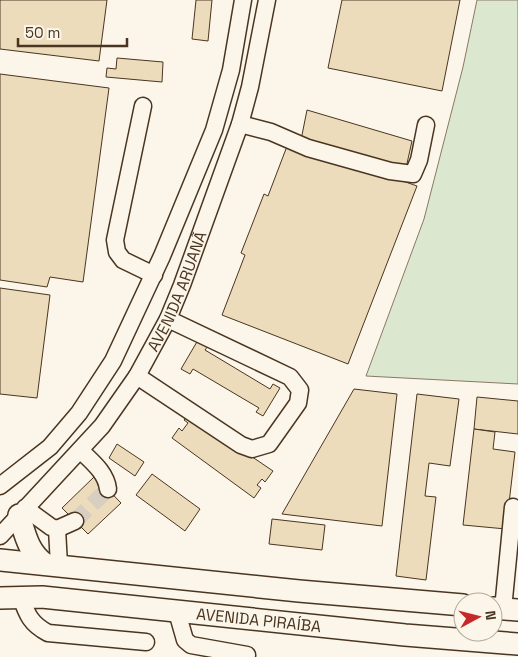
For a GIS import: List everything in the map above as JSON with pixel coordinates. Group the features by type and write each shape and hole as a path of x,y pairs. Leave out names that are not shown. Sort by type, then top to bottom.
{"main road":[{"path":"22,512 27,542 36,558 52,565"},
{"name":"AVENIDA PIRAÍBA","path":"0,560 453,605"},
{"name":"AVENIDA PIRAÍBA","path":"0,598 42,597 405,635 518,644"}],"street":[{"name":"AVENIDA ARUANÃ","path":"0,486 50,447 79,413 113,361 154,275 214,130 231,70 243,0"},
{"name":"AVENIDA ARUANÃ","path":"0,536 102,426 137,376 168,319 240,124 250,87 267,0"},
{"path":"143,106 115,240 117,252 123,260 154,275"},
{"path":"240,124 271,132 308,148 390,171 413,174 419,160 426,125"},
{"path":"137,376 241,446 252,448 269,444 298,403 300,390 290,377 168,319"},
{"path":"80,450 103,474 107,481 108,489"},
{"path":"505,609 513,507"},
{"path":"22,512 57,529 75,521"},
{"path":"52,565 57,529"},
{"path":"21,597 35,626 48,633 146,642"},
{"path":"177,612 184,640 191,645 247,654"}],"green space":[{"path":"477,0 518,0 518,384 366,376 424,219 463,67"}],"building":[{"path":"0,0 107,0 99,61 0,49"},
{"path":"196,0 212,0 208,41 192,39"},
{"path":"342,0 460,0 442,91 328,68"},
{"path":"117,58 163,62 162,82 106,77 107,68 116,69"},
{"path":"0,74 109,88 83,282 50,277 47,287 0,280"},
{"path":"307,110 412,141 406,168 301,140"},
{"path":"289,141 417,186 348,364 222,315 245,255 241,253 264,194 268,196"},
{"path":"0,288 50,295 37,398 0,394"},
{"path":"198,340 208,346 205,350 270,389 273,384 280,388 263,416 256,412 259,408 193,369 190,374 181,369"},
{"path":"354,389 397,394 382,526 282,514"},
{"path":"417,394 459,399 450,466 429,463 425,496 436,497 426,580 396,576"},
{"path":"477,397 518,401 518,434 474,429"},
{"path":"189,414 273,471 265,482 262,479 257,485 261,488 254,498 172,438 179,428 182,431 188,423 184,420"},
{"path":"474,429 495,432 493,449 515,452 506,529 463,525"},
{"path":"117,444 144,462 135,476 109,458"},
{"path":"152,474 200,509 185,531 136,495"},
{"path":"95,476 121,503 88,534 62,508"},
{"path":"272,519 325,525 322,550 269,544"}],"tunnel":[{"path":"75,521 108,489"}]}
